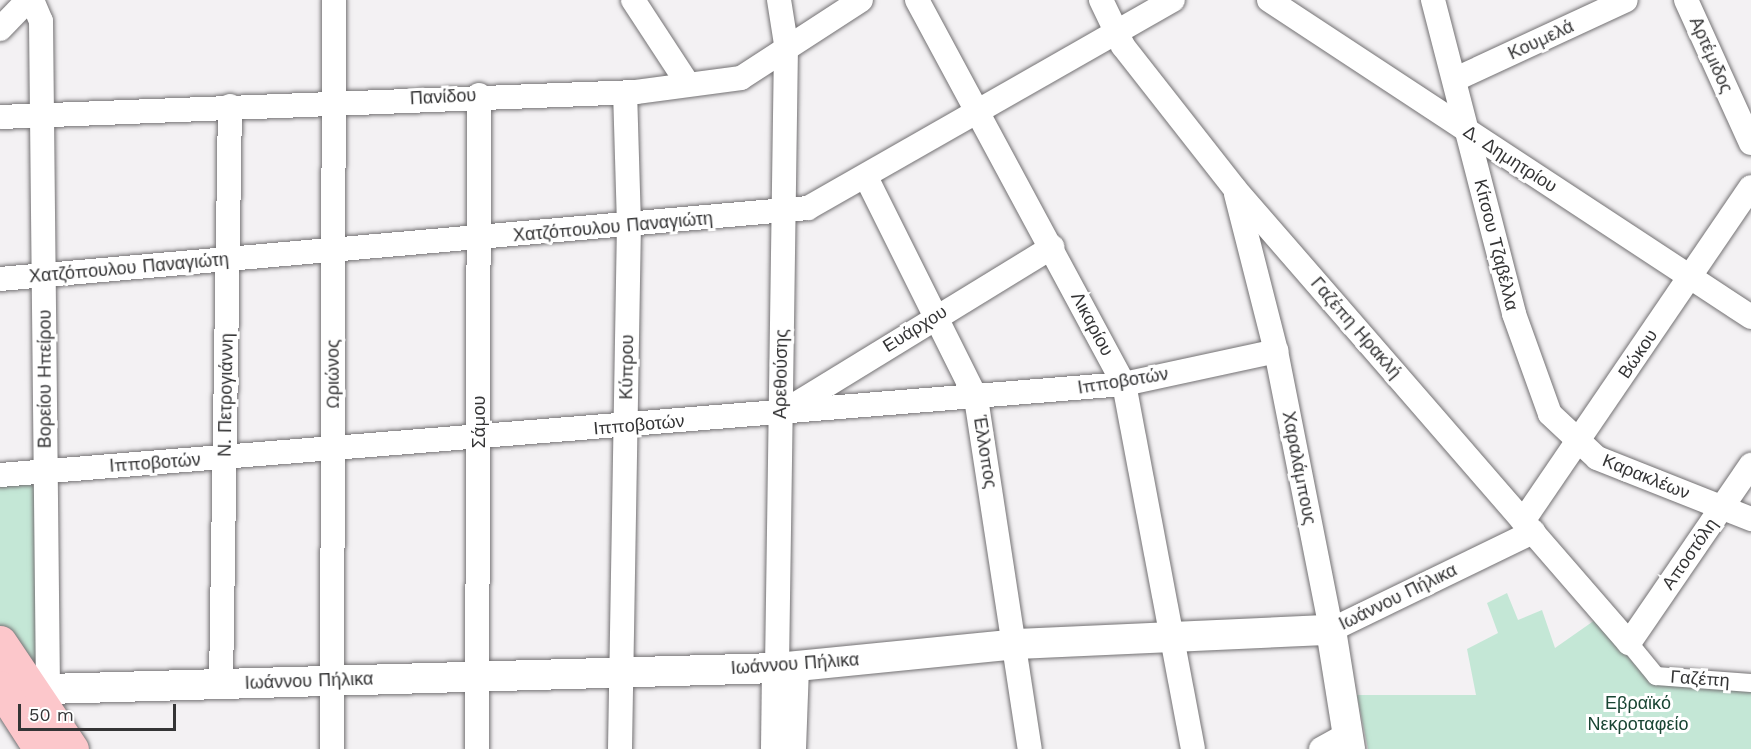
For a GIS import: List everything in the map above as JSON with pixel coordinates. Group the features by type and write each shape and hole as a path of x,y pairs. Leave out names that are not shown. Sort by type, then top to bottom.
{"main road":[{"path":"0,642 42,693 72,749"},
{"path":"0,687 40,749"}],"street":[{"path":"0,29 30,0"},
{"name":"Βορείου Ηπείρου","path":"30,0 41,21 43,115 46,470 42,693"},
{"name":"Ωριώνος","path":"332,749 334,0"},
{"path":"633,0 688,84"},
{"name":"Αρεθούσης","path":"776,749 787,667 781,414 786,44 779,0"},
{"name":"Πανίδου","path":"0,117 230,106 334,104 479,95 625,93 741,78 786,44 861,0"},
{"name":"Λικαρίου","path":"917,0 1124,384 1193,749"},
{"name":"Γαζέπη Ηρακλή","path":"1101,0 1116,33 1235,189 1629,643"},
{"name":"Χατζόπουλου Παναγιώτη","path":"0,279 784,212 808,208 979,115 1173,0"},
{"name":"Δ. Δημητρίου","path":"1269,0 1751,317"},
{"name":"Κίτσου Τζαβέλλα","path":"1433,0 1456,79 1521,338 1550,414 1578,442"},
{"name":"Κουμελά","path":"1456,79 1626,0"},
{"name":"Αρτέμιδος","path":"1686,0 1751,143"},
{"name":"Κύπρου","path":"620,749 629,225 625,93"},
{"name":"Σάμου","path":"477,749 479,95"},
{"name":"Ν. Πετρογιάννη","path":"220,684 230,106"},
{"name":"Έλλοπος","path":"866,177 976,398 1017,644 1030,749"},
{"name":"Βώκου","path":"1528,527 1578,442 1751,187"},
{"name":"Χαραλάμπους","path":"1235,189 1275,351 1330,630 1339,744"},
{"name":"Ευάρχου","path":"781,414 935,315 1052,247"},
{"name":"Ιπποβοτών","path":"0,475 781,414 1124,384 1275,351"},
{"name":"Καρακλέων","path":"1578,442 1597,458 1751,519"},
{"name":"Αποστόλη","path":"1629,643 1751,465"},
{"name":"Ιωάννου Πήλικα","path":"42,693 220,684 787,667 1017,644 1330,630 1528,527"},
{"name":"Γαζέπη","path":"1629,643 1656,676 1751,683"},
{"path":"787,667 794,749"}],"green space":[{"path":"46,470 48,689 0,658 0,475"},
{"name":"Εβραϊκό Νεκροταφείο","path":"1507,593 1518,620 1542,610 1555,648 1595,620 1647,678 1751,683 1751,749 1368,749 1357,695 1476,695 1467,649 1498,633 1487,603"}]}
